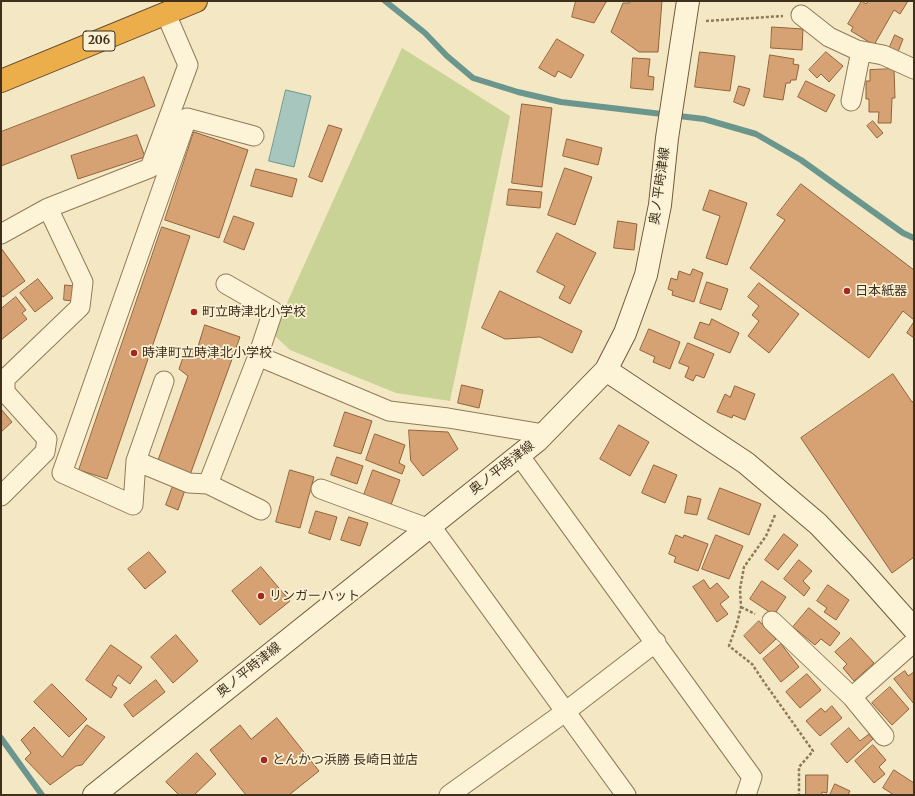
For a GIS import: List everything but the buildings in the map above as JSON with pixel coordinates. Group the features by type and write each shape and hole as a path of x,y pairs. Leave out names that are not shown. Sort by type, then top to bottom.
{"highway":[{"name":"206","path":"1,81 180,6"}],"main road":[{"name":"奥ノ平時津線","path":"94,795 519,455 544,434 606,370 626,334 646,275 660,204 668,129 688,1"},
{"path":"606,370 746,463 823,529 914,629"}],"street":[{"path":"1,234 48,208 150,168 188,65 180,6"},
{"path":"801,15 829,37 861,51 882,55 914,69"},
{"path":"850,101 861,51"},
{"path":"164,381 136,461 133,505 62,473 187,118 254,136"},
{"path":"1,496 45,452 47,439 5,392 6,379 80,307 83,282 48,208"},
{"path":"208,484 258,356 273,311 226,284"},
{"path":"258,356 389,411 448,418 544,434"},
{"path":"519,455 752,776 746,795"},
{"path":"136,461 189,484 208,484 261,510"},
{"path":"321,489 429,527 626,795"},
{"path":"772,621 852,697 884,736"},
{"path":"449,795 565,712 656,642"},
{"path":"852,697 914,642"}],"path":[{"path":"685,23 801,15"},
{"path":"784,495 766,536 744,567 740,589 741,607 729,646 752,664 813,751 799,767 799,795"}],"green space":[{"path":"402,48 510,116 450,401 396,393 290,350 273,334"}],"water":[{"path":"286,90 311,96 294,167 269,161"}],"waterway":[{"path":"385,1 425,33 447,56 473,78 518,92 561,102 704,119 756,134 801,160 903,233 914,238"},
{"path":"1,738 42,795"}],"place":[{"name":"日本紙器","path":"847,291"},
{"name":"町立時津北小学校","path":"194,312"},
{"name":"時津町立時津北小学校","path":"134,353"},
{"name":"リンガーハット","path":"261,596"},
{"name":"とんかつ浜勝 長崎日並店","path":"264,760"}]}
